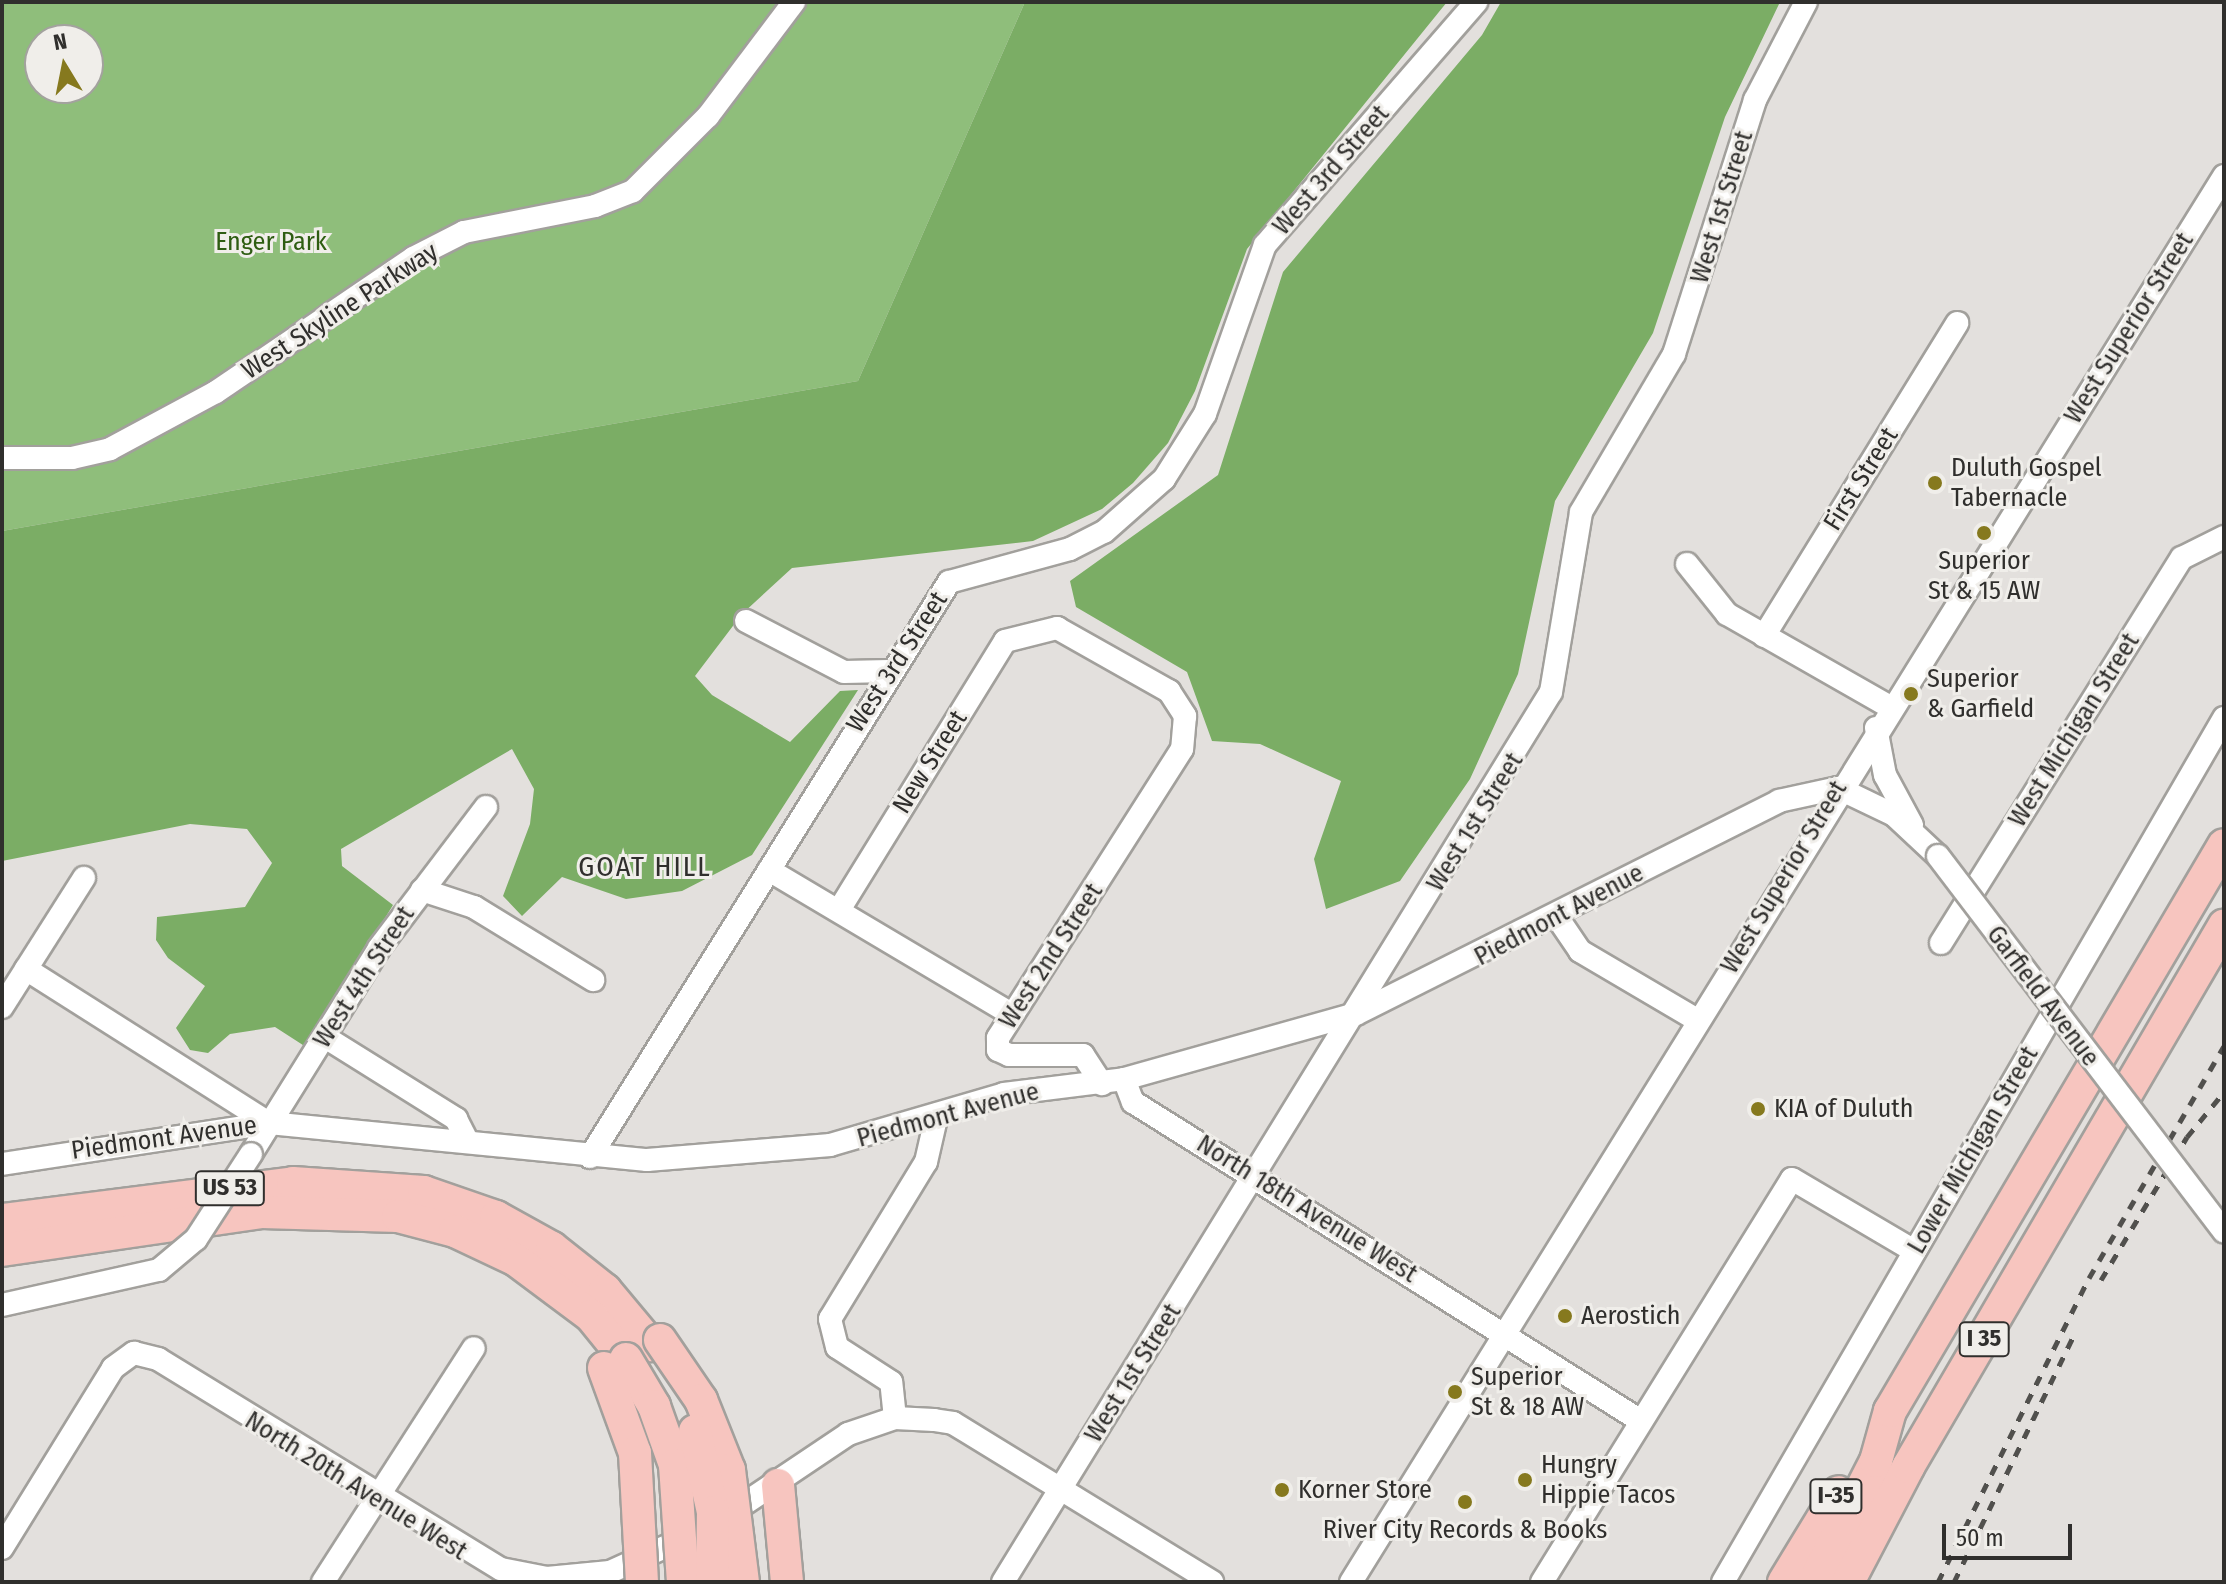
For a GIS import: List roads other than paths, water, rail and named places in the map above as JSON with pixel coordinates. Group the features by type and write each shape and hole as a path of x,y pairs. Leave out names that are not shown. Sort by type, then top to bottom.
{"highway":[{"name":"I 35","path":"1814,1582 1876,1461 1890,1411 2224,845"},
{"name":"I 35","path":"1848,1582 1908,1467 2224,926"},
{"name":"US 53","path":"2,1220 293,1183 372,1185 449,1214 539,1275 635,1353"},
{"name":"US 53","path":"2,1250 277,1210 386,1215 449,1214"},
{"path":"449,1214 517,1218 582,1259 635,1353 700,1447 715,1530 712,1582"},
{"path":"635,1353 642,1582"},
{"path":"635,1353 675,1465 683,1582"},
{"path":"635,1353 701,1400 729,1470 743,1582"},
{"name":"I-35","path":"1784,1582 1890,1411"},
{"path":"1861,1582 1908,1467"},
{"path":"778,1485 787,1582"}],"street":[{"name":"West Skyline Parkway","path":"2,458 72,458 110,449 216,392 413,258 464,232 595,206 633,191 672,157 794,2"},
{"name":"West 3rd Street","path":"590,1157 889,671 949,582 1070,549 1104,532 1164,479 1205,414 1265,245 1476,2"},
{"name":"West 1st Street","path":"1003,1582 1356,1014 1551,692 1581,512 1674,354 1755,100 1806,2"},
{"name":"West Superior Street","path":"1351,1582 1501,1331 1697,1020 1838,788 2224,176"},
{"name":"First Street","path":"1764,636 1957,323"},
{"name":"West Michigan Street","path":"1941,943 2182,558 2224,537"},
{"path":"1687,564 1709,598 1764,636 1890,707"},
{"path":"746,621 844,672 889,671"},
{"name":"West 2nd Street","path":"1033,629 1072,633 1169,691 1185,716 1182,749 1026,998 1008,1012 998,1050 1083,1055 1113,1082"},
{"name":"New Street","path":"839,910 1005,641 1033,629"},
{"name":"Lower Michigan Street","path":"1723,1582 2224,718"},
{"path":"1876,728 1885,775 1916,833"},
{"name":"Piedmont Avenue","path":"2,1164 269,1123 466,1139 590,1157 791,1152 1004,1094 1113,1082 1356,1014 1557,917 1779,801 1838,788"},
{"name":"Garfield Avenue","path":"1838,788 1916,833 1938,856 2224,1232"},
{"name":"West 4th Street","path":"2,1305 159,1270 196,1239 422,890 486,807"},
{"path":"769,870 1008,1012"},
{"path":"2,1007 84,878"},
{"path":"422,890 474,907 593,980"},
{"path":"1557,917 1580,951 1697,1020"},
{"path":"26,969 269,1123"},
{"path":"325,1037 456,1119 466,1139"},
{"name":"North 18th Avenue West","path":"1113,1082 1133,1102 1641,1421"},
{"path":"895,1418 891,1382 837,1347 830,1319 926,1162 937,1114"},
{"path":"1542,1582 1792,1179 1914,1251"},
{"path":"323,1582 474,1348"},
{"name":"North 20th Avenue West","path":"2,1548 113,1368 134,1353 158,1359 485,1564 570,1578 652,1556 778,1485 848,1434 895,1418 953,1423 1212,1582"}],"railway":[{"path":"1938,1582 2089,1278 2224,1046"},
{"path":"2101,1280 2187,1137 2224,1092"},
{"path":"1954,1582 2073,1337"}],"place":[{"name":"Duluth Gospel Tabernacle","path":"1935,483"},
{"name":"Superior St & 15 AW","path":"1984,533"},
{"name":"Superior & Garfield","path":"1911,694"},
{"name":"KIA of Duluth","path":"1758,1109"},
{"name":"Aerostich","path":"1565,1316"},
{"name":"Superior St & 18 AW","path":"1455,1392"},
{"name":"Hungry Hippie Tacos","path":"1525,1480"},
{"name":"Korner Store","path":"1282,1490"},
{"name":"River City Records & Books","path":"1465,1502"}],"district":[{"name":"GOAT HILL","path":"645,867"}],"park label":[{"name":"Enger Park","path":"271,242"}]}
